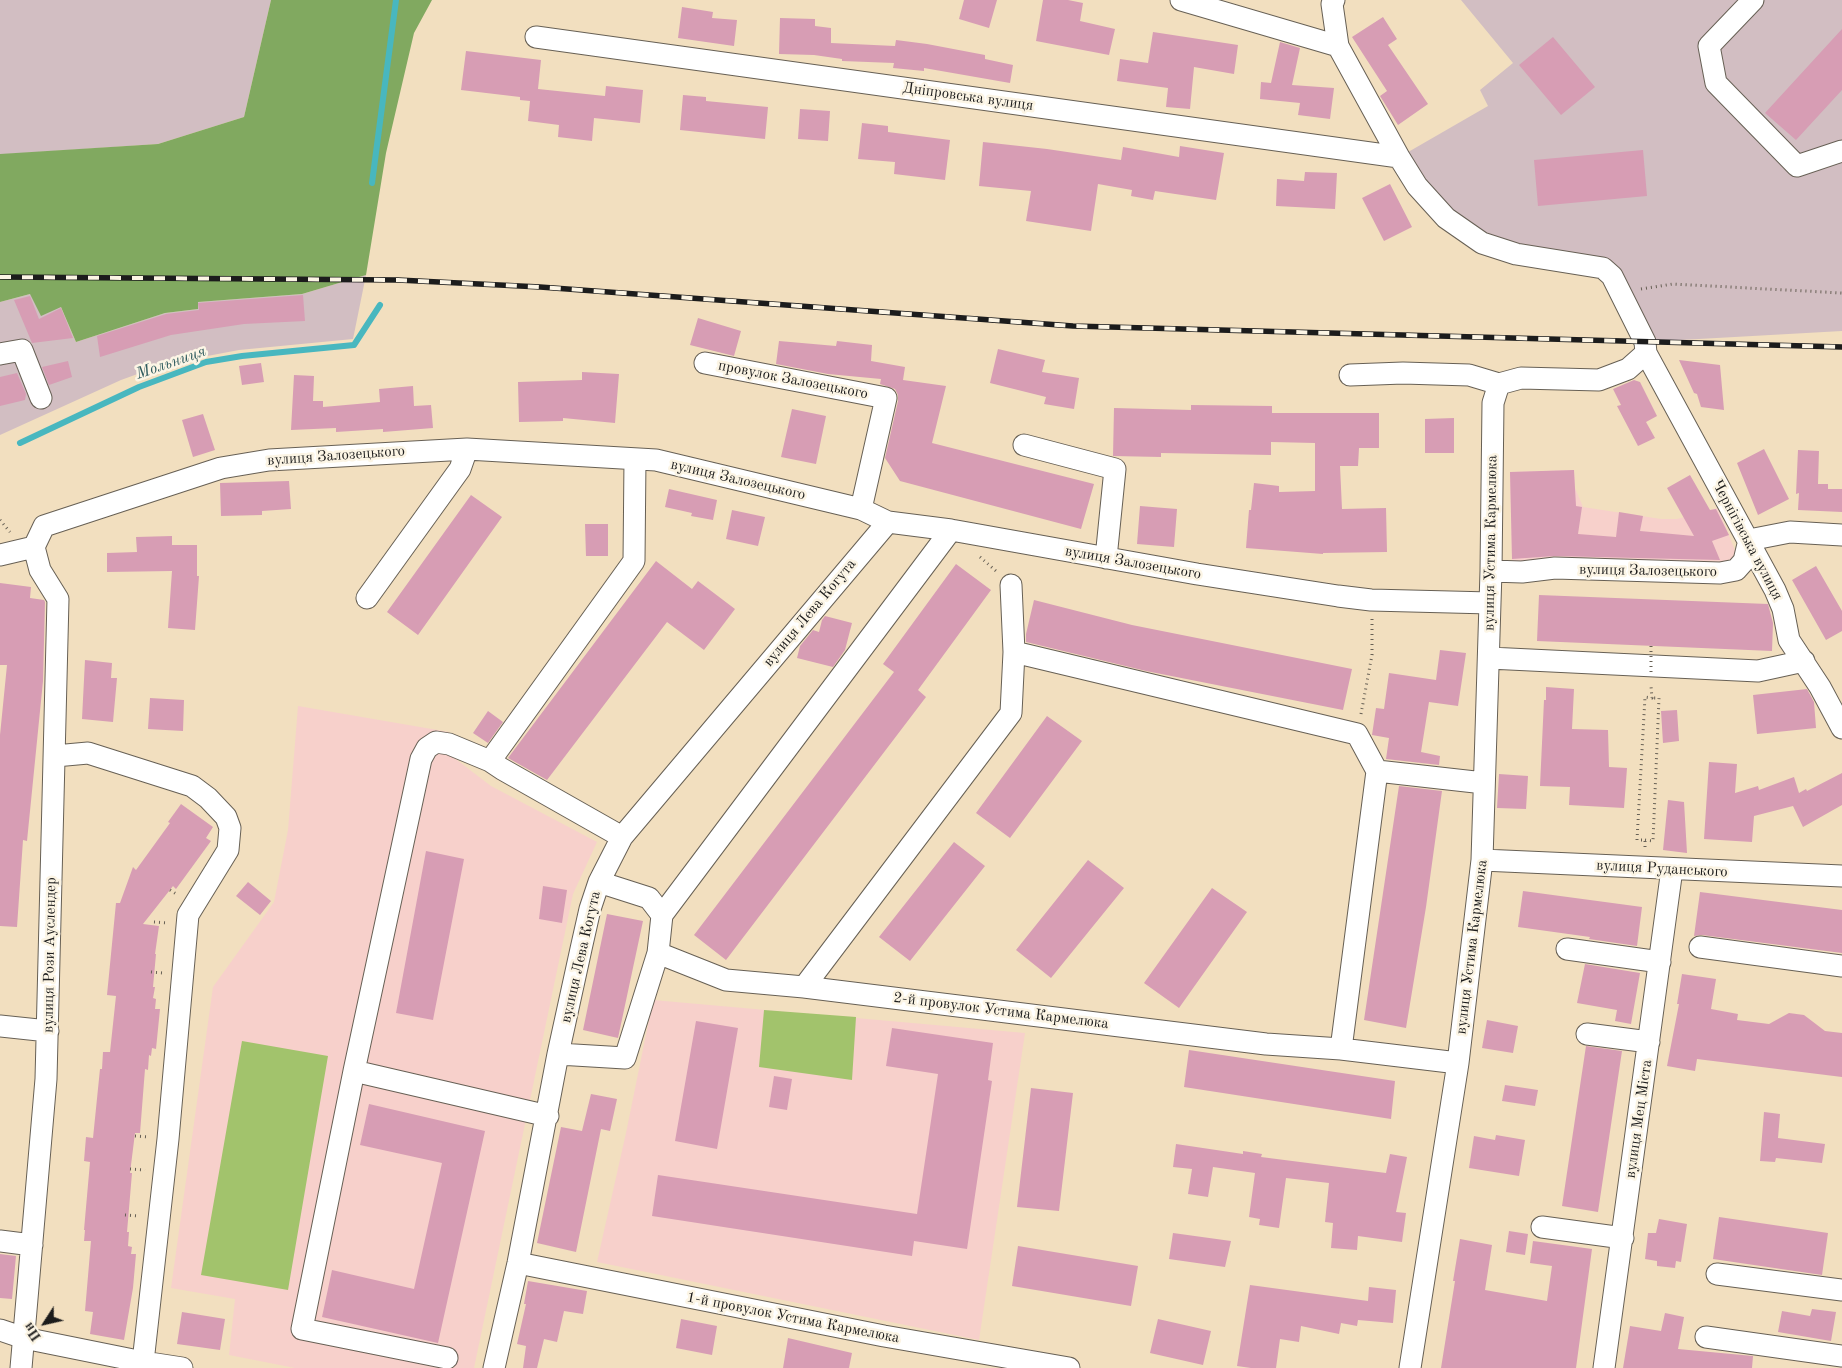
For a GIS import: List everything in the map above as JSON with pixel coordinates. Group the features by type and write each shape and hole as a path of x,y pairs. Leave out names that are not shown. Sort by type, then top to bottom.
{"street":[{"path":"1181,0 1338,46"},
{"path":"1334,0 1332,4 1338,46 1417,186 1446,218 1482,243 1516,254 1603,268 1612,276 1645,342 1646,353 1628,369 1599,380 1521,378 1499,384 1469,375 1350,375"},
{"path":"1753,0 1709,46 1716,83 1797,166 1842,150"},
{"name":"Дніпровська вулиця","path":"536,37 1399,157"},
{"path":"0,354 22,350 41,398"},
{"name":"Чернігівська вулиця","path":"1646,353 1775,590 1783,609 1789,640 1842,728"},
{"name":"провулок Залозецького","path":"705,363 886,398 861,509"},
{"name":"вулиця Устима Кармелюка","path":"1410,1368 1458,1063 1482,860 1489,658 1493,403 1499,384"},
{"path":"1024,445 1115,469 1106,558"},
{"path":"367,598 460,469 467,449"},
{"name":"вулиця Залозецького","path":"34,547 44,526 221,468 270,460 467,449 656,460 861,509 888,522 951,530 1216,577 1371,600 1490,603"},
{"path":"490,761 634,561 635,459"},
{"name":"вулиця Лева Когута","path":"494,1368 548,1116 558,1054 590,909 599,882 622,837 888,522"},
{"path":"558,1054 625,1058 658,953 662,915 951,530"},
{"path":"1749,540 1790,532 1842,534"},
{"name":"вулиця Залозецького","path":"1491,571 1522,572 1555,568 1720,573 1736,570 1744,561 1749,540"},
{"path":"0,555 34,547"},
{"name":"вулиця Рози Ауслендер","path":"21,1368 46,1079 58,599 40,570 34,547"},
{"path":"804,987 1011,713 1014,652 1011,585"},
{"path":"1014,652 1357,734 1377,770 1341,1049"},
{"path":"1489,658 1758,671 1804,662"},
{"path":"447,1358 302,1329 354,1071 421,759 427,748 436,742 449,744 490,761 622,837"},
{"path":"55,756 88,753 192,786 208,798 226,817 230,828 228,850 188,915 168,1139 144,1362"},
{"path":"1377,770 1484,783"},
{"name":"вулиця Руданського","path":"1482,860 1842,876"},
{"name":"вулиця Мец Міста","path":"1604,1368 1672,869"},
{"path":"599,882 649,898 662,915"},
{"path":"1700,947 1842,966"},
{"path":"1567,949 1660,962"},
{"name":"2-й провулок Устима Кармелюка","path":"658,953 726,980 804,987 1257,1043 1341,1049 1458,1063"},
{"path":"0,1026 48,1031"},
{"path":"1587,1034 1649,1042"},
{"path":"354,1071 548,1116"},
{"path":"1542,1227 1622,1238"},
{"path":"0,1241 32,1245"},
{"name":"1-й провулок Устима Кармелюка","path":"518,1263 884,1336 1069,1368"},
{"path":"1717,1274 1842,1290"},
{"path":"0,1330 24,1338 182,1368"},
{"path":"1706,1337 1842,1356"}],"path":[{"path":"1620,292 1673,284 1842,293"},
{"path":"1357,734 1372,655 1371,600"},
{"path":"1651,646 1652,698"},
{"path":"1645,697 1652,698 1659,698 1653,841 1638,840 1645,697"},
{"path":"1643,868 1645,840"}],"shaded area":[{"path":"0,0 271,0 244,117 158,144 0,154"},
{"path":"1461,0 1842,0 1842,331 1645,342 1611,277 1521,258 1448,214 1403,155 1488,106 1480,90 1513,63"},
{"path":"366,275 353,339 239,350 165,364 121,380 0,435 0,302 30,294 61,307 76,342 165,313 198,309 197,302 302,294"},
{"path":"1574,470 1575,488 1583,507 1661,519 1677,519 1718,508 1738,558 1720,562 1526,560 1524,563 1512,563 1510,472"},
{"path":"298,706 449,732 449,754 491,786 597,842 573,894 474,1368 295,1368 229,1355 235,1299 171,1288 213,987 274,902 288,830"},
{"path":"653,1000 1025,1033 979,1340 597,1262"}],"green space":[{"path":"271,0 432,0 414,33 386,153 366,275 302,294 198,302 198,309 165,313 76,342 61,307 41,316 30,294 0,302 0,154 158,144 244,117"},
{"path":"764,1010 856,1017 852,1080 759,1067"},
{"path":"242,1041 328,1056 288,1290 201,1275"}],"building":[{"path":"964,0 997,0 989,28 959,19"},
{"path":"1043,0 1068,0 1083,3 1080,21 1115,29 1109,55 1036,41"},
{"path":"682,7 713,12 712,18 737,20 734,46 678,38"},
{"path":"1383,17 1397,39 1388,45 1428,104 1398,125 1380,96 1387,91 1352,37"},
{"path":"780,18 815,19 815,26 831,28 831,43 895,46 896,40 985,55 985,59 1013,65 1010,83 924,68 924,71 893,68 894,63 842,61 842,59 814,55 779,54"},
{"path":"1842,29 1842,90 1796,140 1765,113"},
{"path":"1153,32 1238,45 1234,74 1194,67 1190,109 1166,107 1168,88 1117,81 1120,59 1148,63"},
{"path":"1553,37 1595,87 1561,115 1519,65"},
{"path":"1280,42 1300,48 1292,85 1334,88 1330,119 1298,115 1300,103 1260,99 1261,82 1271,83"},
{"path":"466,51 541,60 538,89 605,96 606,86 643,90 640,123 594,118 592,141 558,137 559,125 528,121 530,101 520,100 520,97 461,90"},
{"path":"683,95 706,97 706,101 768,107 765,139 680,130"},
{"path":"800,109 830,111 828,141 798,139"},
{"path":"862,123 888,126 888,132 950,140 945,180 894,174 895,162 858,159"},
{"path":"983,142 1121,160 1123,147 1179,157 1180,146 1224,153 1216,200 1155,191 1153,200 1131,196 1132,190 1098,184 1091,231 1026,221 1031,191 979,186"},
{"path":"1643,150 1647,196 1538,206 1534,160"},
{"path":"1305,172 1337,173 1335,209 1276,206 1277,179 1304,181"},
{"path":"1390,184 1412,227 1384,241 1362,198"},
{"path":"303,295 305,321 244,324 171,335 100,357 97,336 166,314 199,310 198,303"},
{"path":"30,296 39,319 61,308 73,338 32,343 14,300"},
{"path":"698,318 741,331 734,356 690,345"},
{"path":"779,341 836,346 837,341 872,345 871,361 905,367 903,380 946,386 932,443 1094,484 1081,529 900,481 885,458 898,401 895,389 880,384 881,379 828,374 776,364"},
{"path":"998,349 1045,360 1042,372 1079,378 1074,409 1044,404 1046,397 990,383"},
{"path":"1679,360 1720,365 1724,410 1701,407 1697,394 1694,393"},
{"path":"68,361 72,377 49,385 42,367"},
{"path":"261,363 264,382 242,385 239,366"},
{"path":"582,372 619,374 615,423 563,418 563,421 519,422 518,382 582,380"},
{"path":"17,373 26,394 25,400 0,406 0,377"},
{"path":"294,375 314,376 313,401 323,401 323,407 380,402 379,389 413,386 414,406 431,405 433,428 383,432 383,429 336,432 336,428 291,430"},
{"path":"1634,380 1640,382 1657,416 1646,422 1655,438 1638,446 1617,406 1621,405 1613,389"},
{"path":"1191,405 1272,406 1272,413 1379,413 1379,448 1359,448 1358,466 1340,466 1342,509 1386,508 1387,552 1323,554 1246,548 1249,510 1251,510 1254,483 1279,486 1279,492 1315,491 1315,443 1271,442 1271,455 1161,453 1161,457 1113,456 1114,408 1191,410"},
{"path":"792,409 826,416 816,464 781,457"},
{"path":"203,414 215,450 193,457 182,420"},
{"path":"1454,418 1454,453 1425,453 1425,419"},
{"path":"1764,449 1789,499 1758,515 1737,463"},
{"path":"1798,450 1819,451 1818,484 1828,484 1828,489 1842,489 1842,512 1798,510 1799,493 1796,494"},
{"path":"1574,470 1576,506 1582,507 1578,534 1616,537 1619,512 1643,516 1640,531 1694,536 1667,488 1690,475 1710,510 1716,509 1729,535 1712,541 1720,560 1555,556 1512,559 1510,472"},
{"path":"289,481 291,509 262,511 262,515 221,516 220,483"},
{"path":"669,489 717,500 713,520 691,516 692,513 665,507"},
{"path":"471,495 502,517 418,635 387,612"},
{"path":"1140,506 1177,509 1174,547 1137,544"},
{"path":"732,510 765,517 758,546 726,539"},
{"path":"585,524 608,524 608,556 586,556"},
{"path":"172,536 172,545 197,545 197,576 199,576 195,630 168,628 172,571 107,572 107,553 137,552 136,537"},
{"path":"656,561 692,589 698,581 735,609 704,650 667,622 547,780 508,758"},
{"path":"956,564 991,590 918,690 926,697 726,960 694,935 894,672 883,664"},
{"path":"1816,566 1842,611 1842,631 1826,640 1792,580"},
{"path":"0,583 31,587 30,598 44,600 45,602 43,681 27,841 23,840 17,927 0,926 0,735 7,665 0,665"},
{"path":"1539,595 1768,604 1773,623 1772,651 1537,641"},
{"path":"1034,600 1132,625 1352,669 1343,710 1146,671 1026,642"},
{"path":"825,616 852,623 845,650 833,667 797,658 800,646 813,630 819,632"},
{"path":"1440,650 1466,653 1458,706 1429,702 1421,752 1440,756 1439,765 1386,759 1389,738 1372,735 1376,708 1384,709 1389,673 1436,680"},
{"path":"85,660 112,663 111,678 117,678 113,722 82,719"},
{"path":"1546,687 1574,689 1572,729 1608,730 1609,767 1627,768 1624,808 1569,805 1570,787 1540,786"},
{"path":"1807,689 1814,702 1816,728 1757,734 1753,695"},
{"path":"150,698 184,700 183,731 148,729"},
{"path":"1677,710 1679,741 1663,743 1661,711"},
{"path":"488,711 503,722 488,743 473,733"},
{"path":"1047,716 1082,741 1010,838 976,813"},
{"path":"1709,762 1737,764 1735,793 1758,786 1759,790 1794,777 1799,793 1806,789 1807,791 1842,773 1842,805 1803,827 1793,806 1754,816 1752,842 1704,839"},
{"path":"1499,774 1528,776 1526,809 1497,808"},
{"path":"1399,786 1442,791 1426,907 1406,1028 1364,1020"},
{"path":"1668,800 1684,802 1687,853 1663,850"},
{"path":"181,804 213,827 206,838 211,841 176,889 173,886 143,924 159,926 155,954 153,998 156,999 155,1009 160,1009 156,1049 152,1048 151,1056 149,1055 148,1070 145,1069 140,1133 135,1133 130,1173 132,1173 127,1232 129,1232 128,1246 132,1247 131,1254 136,1254 133,1288 124,1340 90,1334 93,1312 85,1311 91,1241 84,1241 90,1162 84,1161 86,1137 93,1138 103,1052 110,1052 116,996 107,995 116,903 120,903 133,867 136,870 170,823 168,822"},
{"path":"954,842 985,866 910,961 879,937"},
{"path":"426,851 464,859 433,1020 396,1013"},
{"path":"1088,860 1124,888 1051,978 1016,950"},
{"path":"248,882 271,901 260,915 236,896"},
{"path":"543,886 567,890 562,923 539,919"},
{"path":"1212,888 1247,912 1179,1008 1144,983"},
{"path":"1523,891 1642,907 1637,946 1518,927"},
{"path":"1700,892 1842,910 1842,953 1702,935 1694,936"},
{"path":"607,914 643,921 618,1038 583,1030"},
{"path":"1585,964 1640,973 1631,1024 1615,1021 1617,1010 1577,1003"},
{"path":"1682,974 1716,979 1711,1009 1738,1014 1737,1020 1769,1024 1789,1013 1804,1015 1825,1031 1842,1033 1842,1077 1697,1059 1695,1071 1667,1066 1679,1004 1677,1004"},
{"path":"1487,1020 1518,1026 1513,1053 1482,1048"},
{"path":"696,1021 738,1028 717,1149 675,1141"},
{"path":"892,1028 993,1043 988,1080 992,1081 967,1249 914,1241 912,1256 652,1216 658,1175 917,1214 938,1074 886,1066"},
{"path":"1586,1046 1622,1051 1598,1212 1562,1206"},
{"path":"1189,1050 1395,1081 1391,1119 1184,1087"},
{"path":"774,1076 792,1079 787,1110 769,1107"},
{"path":"1505,1085 1538,1090 1535,1106 1502,1101"},
{"path":"1031,1088 1073,1093 1059,1211 1017,1207"},
{"path":"591,1094 617,1099 610,1131 601,1129 576,1252 537,1243 561,1127 582,1131"},
{"path":"369,1104 485,1131 438,1343 322,1317 332,1270 414,1289 442,1163 360,1145"},
{"path":"1764,1112 1780,1114 1778,1138 1825,1144 1822,1163 1776,1158 1775,1162 1760,1161"},
{"path":"1496,1135 1525,1140 1519,1176 1469,1168 1474,1136 1495,1140"},
{"path":"1176,1144 1243,1154 1243,1151 1262,1154 1261,1157 1386,1173 1390,1154 1407,1157 1396,1212 1406,1213 1402,1242 1358,1236 1357,1250 1331,1248 1333,1223 1325,1222 1329,1183 1286,1178 1279,1228 1259,1225 1260,1219 1249,1217 1255,1173 1213,1167 1208,1197 1188,1194 1192,1169 1173,1167"},
{"path":"1719,1217 1828,1233 1822,1275 1713,1259"},
{"path":"1659,1219 1687,1224 1681,1262 1676,1261 1675,1268 1657,1266 1657,1261 1645,1259 1648,1233 1656,1233"},
{"path":"1509,1231 1528,1234 1525,1255 1506,1252"},
{"path":"1173,1233 1231,1241 1225,1267 1169,1259"},
{"path":"1460,1239 1492,1245 1485,1290 1547,1301 1552,1266 1530,1263 1533,1241 1592,1249 1576,1368 1441,1368"},
{"path":"1018,1246 1138,1266 1131,1306 1012,1286"},
{"path":"0,1254 16,1256 12,1299 0,1298"},
{"path":"528,1281 587,1291 583,1314 564,1311 557,1342 544,1339 537,1368 523,1368 526,1346 517,1344 526,1304 524,1304"},
{"path":"1250,1285 1368,1301 1369,1287 1396,1290 1393,1323 1358,1320 1357,1326 1341,1323 1339,1334 1301,1326 1299,1342 1280,1339 1276,1368 1237,1366"},
{"path":"1812,1309 1836,1312 1831,1341 1778,1332 1782,1311 1810,1316"},
{"path":"182,1312 225,1319 220,1350 177,1344"},
{"path":"1665,1313 1684,1317 1678,1349 1753,1356 1752,1368 1623,1368 1630,1326 1661,1331"},
{"path":"681,1319 717,1326 712,1355 676,1348"},
{"path":"1158,1319 1211,1331 1203,1365 1150,1353"},
{"path":"788,1338 852,1353 849,1368 783,1368"}],"waterway":[{"name":"Мольниця","path":"372,183 396,0"},
{"name":"Мольниця","path":"20,443 139,387 206,362 242,356 354,345 380,305"}],"railway":[{"path":"0,277 398,280 540,287 1073,326 1842,347"}]}
